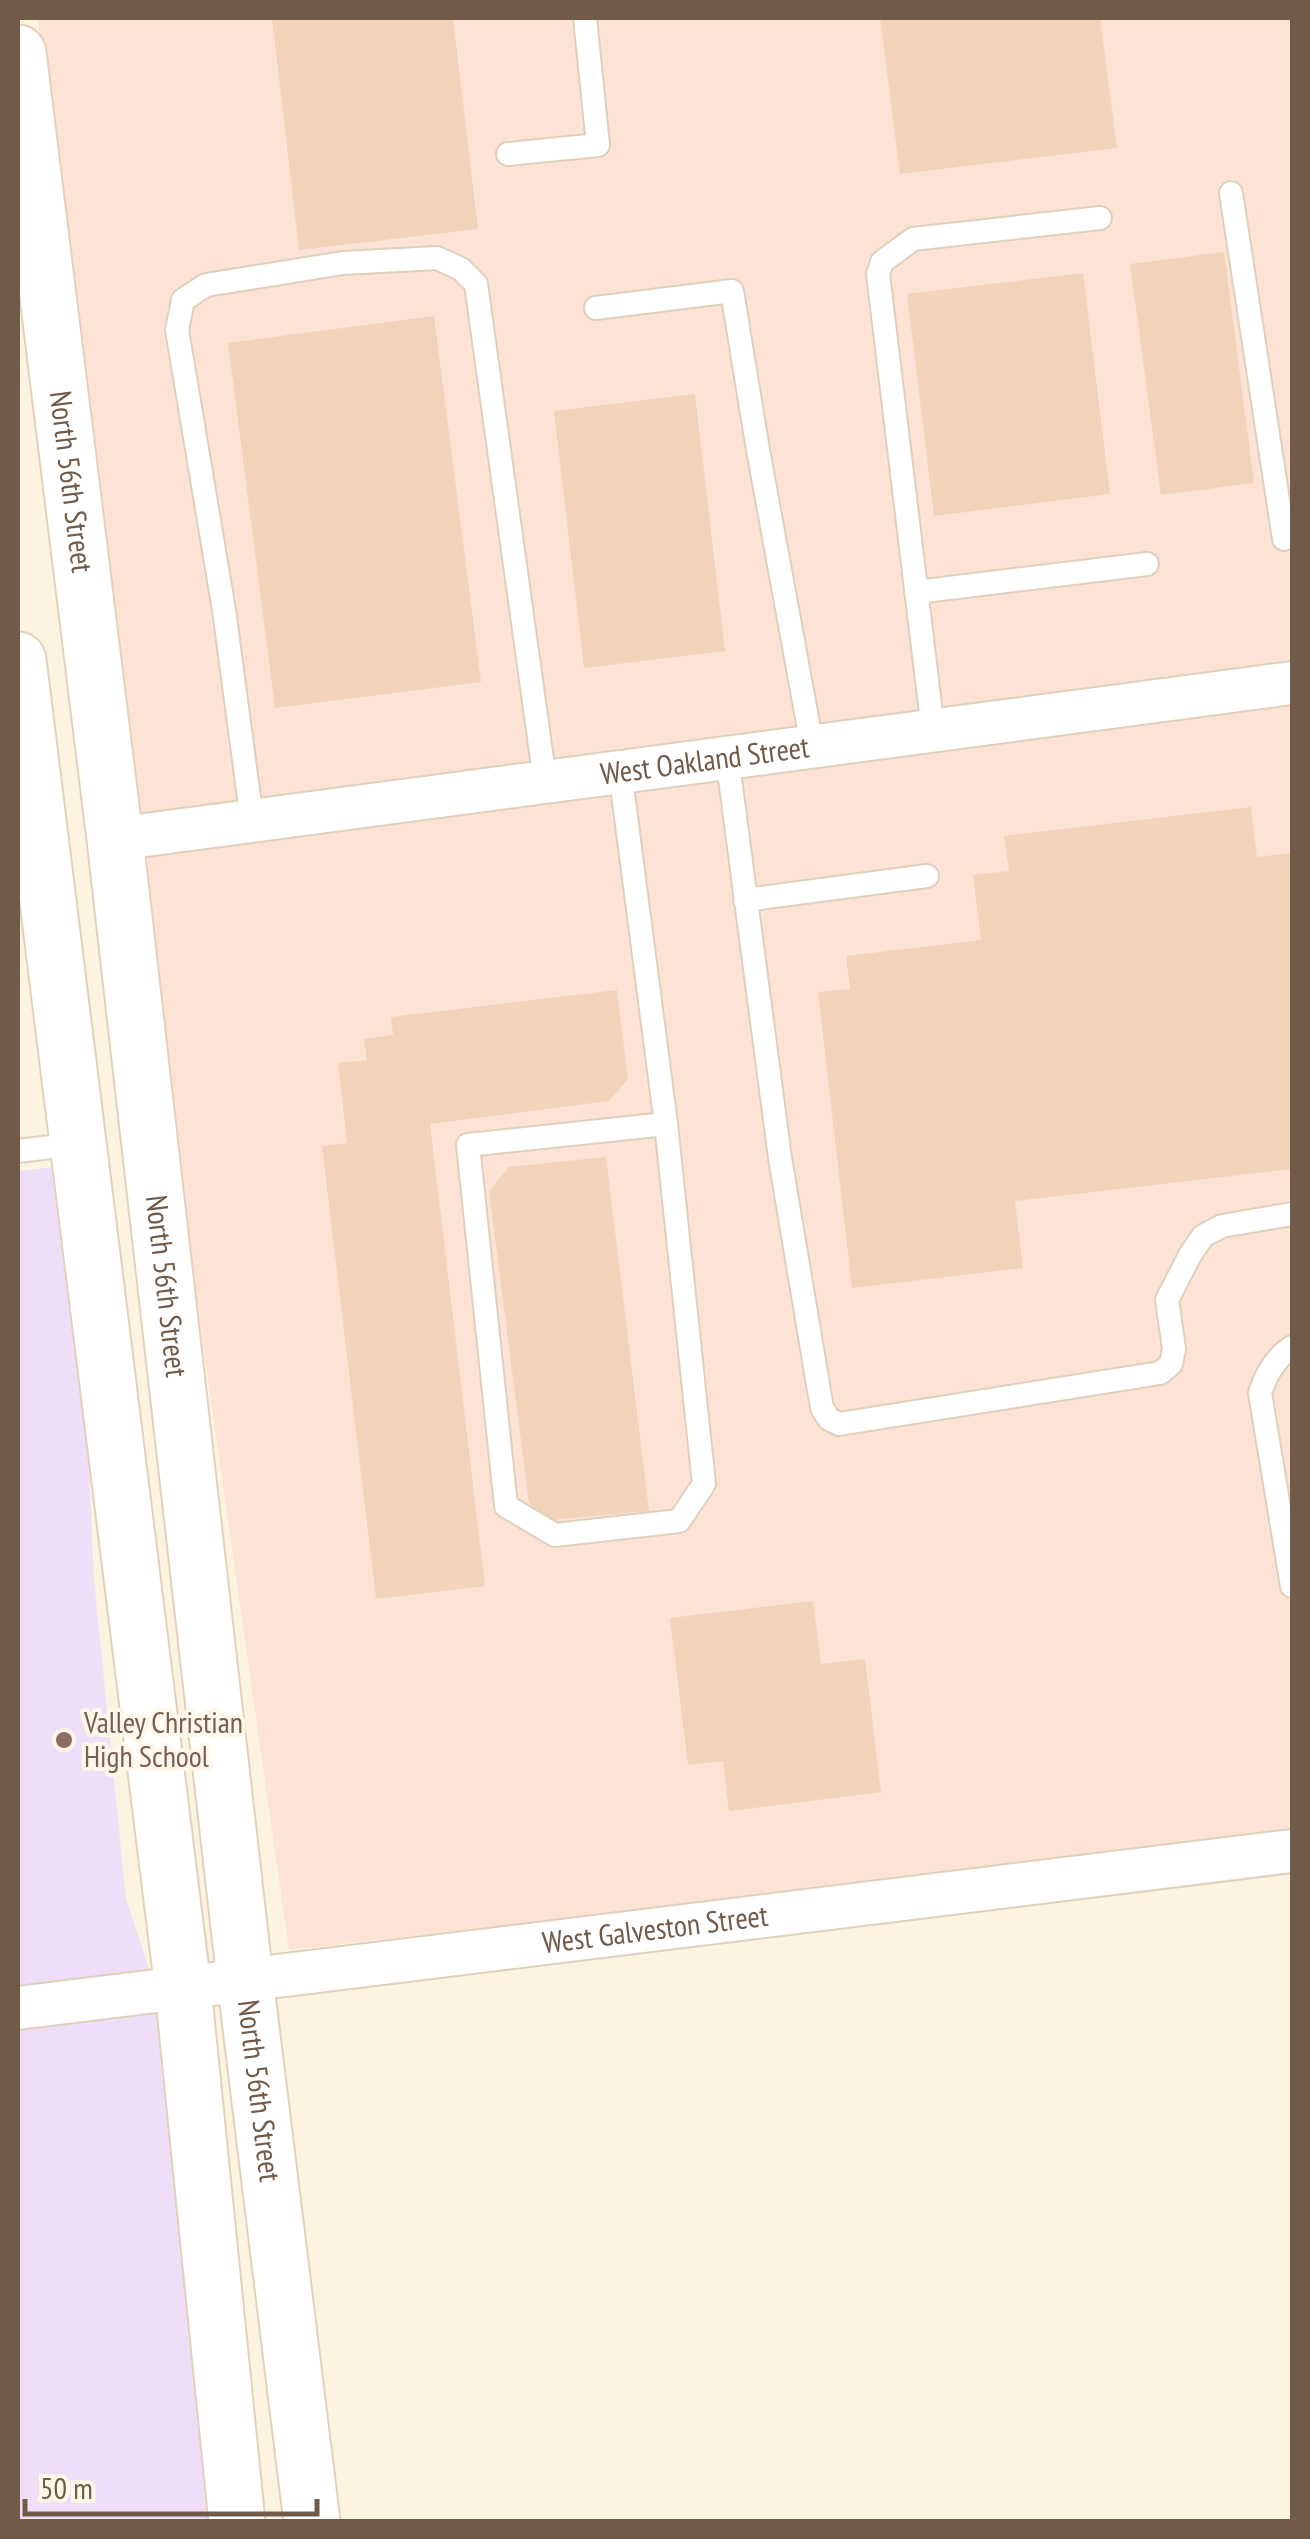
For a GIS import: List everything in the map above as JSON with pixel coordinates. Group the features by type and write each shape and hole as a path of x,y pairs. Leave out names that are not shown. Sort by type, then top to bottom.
{"main road":[{"name":"North 56th Street","path":"18,52 115,838 245,1979 312,2522"},
{"path":"18,660 21,714 183,1988 237,2522"}],"street":[{"name":"West Oakland Street","path":"115,838 1292,682"},
{"name":"West Galveston Street","path":"18,2008 1292,1851"}],"lane":[{"path":"508,154 598,145 585,18"},
{"path":"1231,193 1284,540"},
{"path":"933,730 878,274 882,262 913,239 1100,218"},
{"path":"252,820 224,610 177,330 183,300 206,285 343,263 437,258 462,269 476,284 545,781"},
{"path":"596,308 732,291 812,745"},
{"path":"916,592 1147,564"},
{"path":"727,756 782,1177 822,1408 829,1420 838,1424 1160,1373 1172,1364 1174,1349 1167,1300 1203,1236 1222,1226 1292,1214"},
{"path":"620,771 666,1124 704,1484 678,1520 554,1535 506,1506 468,1145 666,1124"},
{"path":"745,900 926,876"},
{"path":"18,1151 76,1144"},
{"path":"1292,1348 1272,1366 1260,1393 1292,1586"}],"shaded area":[{"path":"38,18 1292,18 1292,1838 289,1950 181,1190"},
{"name":"Valley Christian High School","path":"63,1166 83,1335 94,1581 126,1899 153,1981 177,2115 219,2521 18,2521 18,1171"}],"building":[{"path":"272,18 453,18 478,229 299,250"},
{"path":"880,18 1100,18 1117,148 900,174"},
{"path":"1224,252 1254,483 1161,495 1130,264"},
{"path":"1083,273 1110,494 934,516 907,294"},
{"path":"434,316 481,682 275,708 228,343"},
{"path":"695,394 725,651 584,668 554,411"},
{"path":"1251,807 1257,857 1292,853 1292,1169 1015,1201 1023,1268 852,1288 818,992 850,989 846,956 981,940 973,875 1009,871 1004,836"},
{"path":"617,990 628,1079 609,1101 430,1124 485,1586 376,1599 322,1146 347,1143 338,1063 367,1060 364,1039 393,1035 391,1017"},
{"path":"606,1157 649,1511 552,1520 529,1503 489,1191 509,1167"},
{"path":"813,1601 821,1664 865,1659 881,1792 729,1811 723,1761 688,1765 670,1618"}],"place":[{"name":"Valley Christian High School","path":"64,1740"}]}
